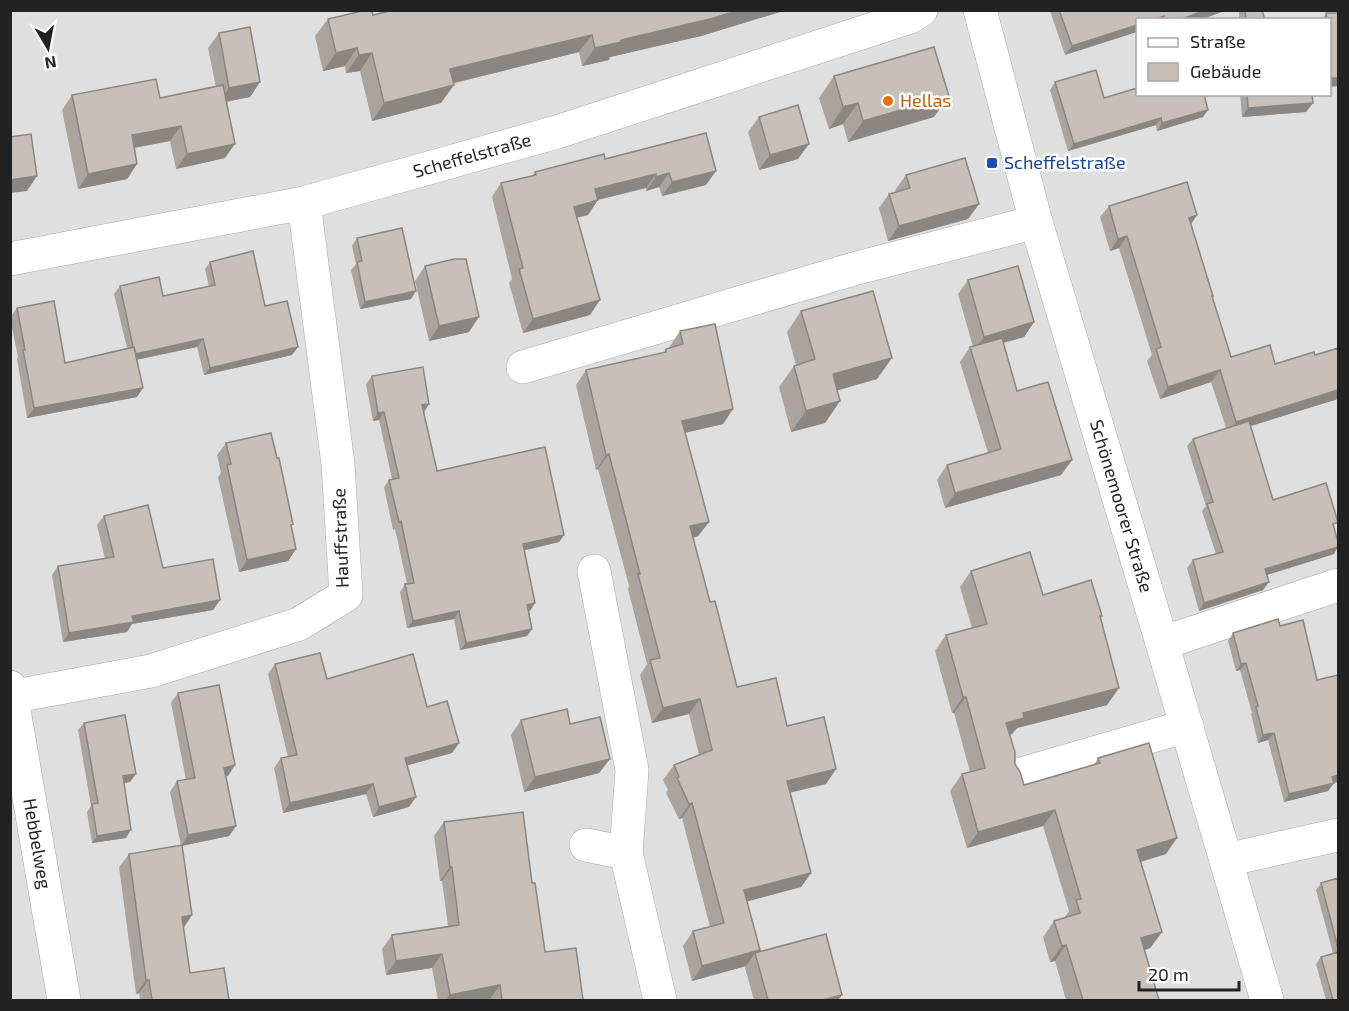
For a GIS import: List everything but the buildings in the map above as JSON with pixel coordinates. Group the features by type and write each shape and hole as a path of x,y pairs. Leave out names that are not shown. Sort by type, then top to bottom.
{"street":[{"name":"Scheffelstraße","path":"10,260 304,203 556,132 910,17 921,10"},
{"name":"Schönemoorer Straße","path":"980,10 1036,222 1267,1000"},
{"name":"Hauffstraße","path":"11,694 151,671 299,624 346,595 338,464 304,203"},
{"path":"523,367 857,268 1036,222"},
{"path":"594,571 632,770 626,853 660,1000"},
{"path":"1162,642 1338,585"},
{"name":"Hebbelweg","path":"11,694 64,1000"},
{"path":"1021,774 1187,726"},
{"path":"1226,860 1338,835"},
{"path":"586,844 626,853"}],"shaded area":[{"path":"11,11 1338,11 1338,1000 11,1000"}],"place":[{"name":"Hellas","path":"888,101"},
{"name":"Scheffelstraße","path":"992,163"}]}
